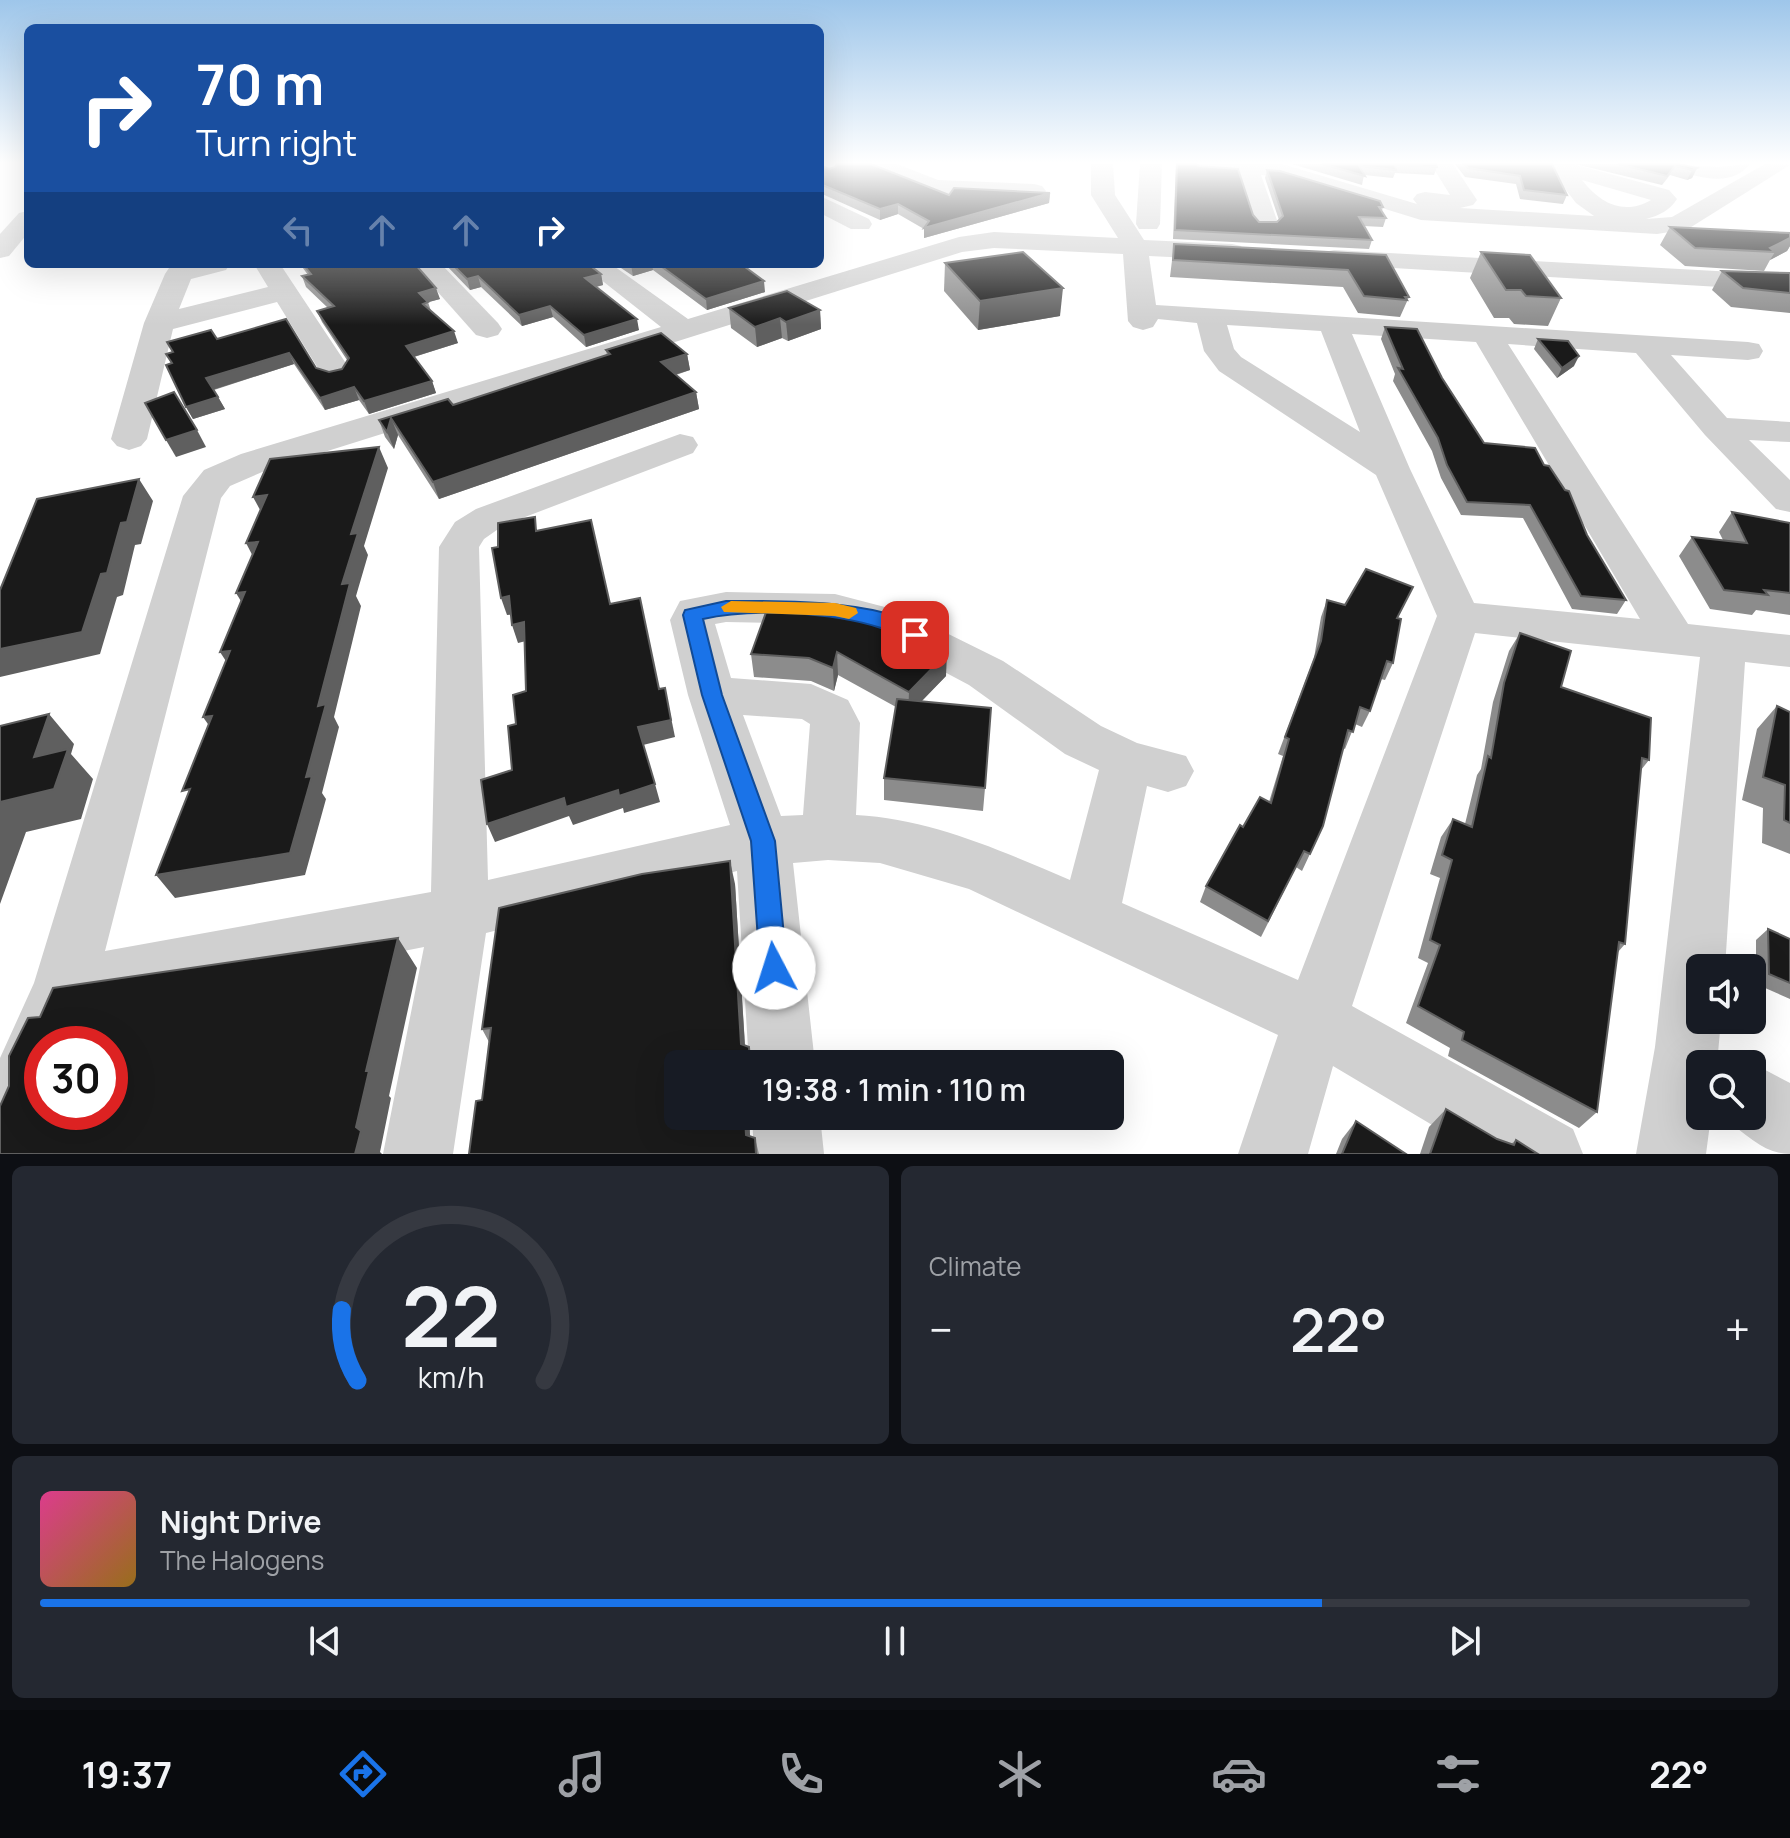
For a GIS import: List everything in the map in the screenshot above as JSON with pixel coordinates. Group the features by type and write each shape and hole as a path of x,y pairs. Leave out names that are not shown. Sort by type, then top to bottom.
{"street":[{"path":"848,218 860,224"},
{"path":"1069,227 1079,218"},
{"path":"1125,218 1142,235"},
{"path":"1144,218 1142,235 1153,317 1210,316 1748,351"},
{"path":"0,1135 64,988 202,496 217,478 254,462 681,328 959,245 1069,227 1142,235 1263,238 1258,218"},
{"path":"1389,218 1395,229"},
{"path":"1496,218 1606,225 1679,224 1689,218"},
{"path":"0,250 24,223"},
{"path":"1606,225 1656,277"},
{"path":"0,257 24,255"},
{"path":"1307,257 1790,283"},
{"path":"129,439 159,323 179,274 194,268"},
{"path":"269,268 335,371"},
{"path":"430,268 487,329"},
{"path":"599,268 681,328"},
{"path":"159,323 283,292"},
{"path":"1210,316 1219,351 1230,364 1392,469"},
{"path":"1273,1154 1315,1020 1459,616 1392,469 1333,324"},
{"path":"1486,334 1699,642 1698,1050"},
{"path":"1645,344 1717,428 1790,501"},
{"path":"1717,428 1790,432"},
{"path":"418,1154 460,913 459,547 469,531 490,517 680,445"},
{"path":"781,1050 763,841 712,695 692,620 695,612 726,607 835,609 888,623 986,673 1083,740 1147,766 1089,919"},
{"path":"1459,616 1790,651"},
{"path":"712,695 811,702 831,713 835,732 828,837"},
{"path":"64,988 460,913 763,841 828,837 880,840 950,857 1011,881 1315,1020 1548,1154"},
{"path":"1671,1154 1686,1100"},
{"path":"1766,1107 1790,1125"},
{"path":"787,1130 789,1154"}],"building":[{"path":"923,218 961,218 924,228 929,221"},
{"path":"1175,218 1255,218 1259,222 1277,222 1281,218 1359,218 1372,240 1175,230"},
{"path":"1670,227 1790,233 1790,238 1770,248 1775,252 1695,248"},
{"path":"1174,244 1386,255 1409,297 1405,297 1407,300 1364,296 1348,270 1173,260"},
{"path":"1023,252 1063,288 980,301 945,263"},
{"path":"1481,252 1530,255 1561,298 1526,296 1521,290 1506,290"},
{"path":"306,268 418,268 436,288 419,293 428,302 423,304 454,331 406,346 432,381 364,401 354,387 320,398 289,353 206,378 218,397 186,407 166,365 172,363 166,354 173,352 167,342 211,330 217,339 286,319 316,368 329,372 342,369 349,358 317,311 334,306 302,276 311,274"},
{"path":"456,268 593,268 601,274 585,278 637,319 584,335 550,306 519,315 478,276 467,279"},
{"path":"663,268 746,268 764,281 706,299"},
{"path":"1722,271 1790,273 1790,293 1743,288"},
{"path":"787,291 820,310 786,322 780,318 755,327 729,308"},
{"path":"1385,327 1417,329 1442,378 1484,443 1535,448 1544,465 1549,466 1565,490 1569,491 1587,535 1626,600 1581,596 1530,505 1467,502 1447,465 1438,438 1398,368 1403,369"},
{"path":"661,333 687,354 661,362 696,392 433,482 391,418 387,432 379,420 448,399 453,405 610,354 606,350"},
{"path":"1538,339 1568,341 1579,356 1562,368"},
{"path":"174,392 197,430 166,440 145,403"},
{"path":"379,447 351,534 358,533 342,584 350,583 318,706 326,704 306,777 312,776 290,853 156,875 190,789 182,791 212,716 203,717 230,651 220,652 245,592 236,593 258,542 246,543 267,495 253,497 270,459"},
{"path":"139,479 127,522 121,523 107,573 101,574 82,632 0,649 0,590 37,499"},
{"path":"1732,512 1790,523 1790,593 1764,590 1768,595 1724,590 1692,537 1747,543"},
{"path":"535,517 536,531 591,520 610,604 640,598 659,689 665,688 671,720 638,727 655,784 619,796 618,790 566,807 564,798 487,824 481,780 512,770 508,726 516,724 513,695 526,691 524,622 512,625 509,596 501,598 492,548 498,547 498,523"},
{"path":"1366,569 1413,587 1397,618 1401,619 1393,663 1387,661 1370,711 1360,707 1353,732 1348,730 1323,826 1310,854 1304,851 1268,921 1206,886 1240,825 1243,827 1260,797 1271,803 1289,739 1285,737 1321,641 1327,600 1345,605"},
{"path":"769,604 872,614 947,653 909,692 837,652 833,668 809,658 751,654"},
{"path":"1520,633 1571,651 1561,687 1651,718 1649,760 1642,758 1625,944 1619,942 1597,1112 1462,1040 1464,1032 1418,1006 1440,945 1430,940 1452,860 1442,855 1453,819 1472,827 1488,756 1491,758 1504,683"},
{"path":"897,699 991,708 985,788 884,778"},
{"path":"1777,706 1790,712 1790,823 1784,820 1785,785 1763,777"},
{"path":"49,714 34,757 68,749 54,789 0,802 0,726"},
{"path":"730,861 741,1044 749,1050 664,1050 664,1130 746,1130 746,1135 755,1138 756,1154 469,1154 476,1101 482,1100 491,1028 482,1029 499,908 642,874"},
{"path":"1768,929 1790,939 1790,983 1769,974"},
{"path":"398,938 366,1071 369,1071 356,1127 361,1131 355,1154 0,1154 0,1106 9,1086 9,1056 24,1026 28,1018 40,1017 53,988"},
{"path":"1446,1109 1497,1139 1514,1145 1516,1140 1538,1154 1430,1154"},
{"path":"1356,1121 1406,1154 1342,1154"}],"slow traffic":[{"path":"731,607 835,609 849,613"}],"route":[{"path":"774,968 763,841 712,695 692,615 698,611 726,607 835,609 888,623 915,635"}]}
